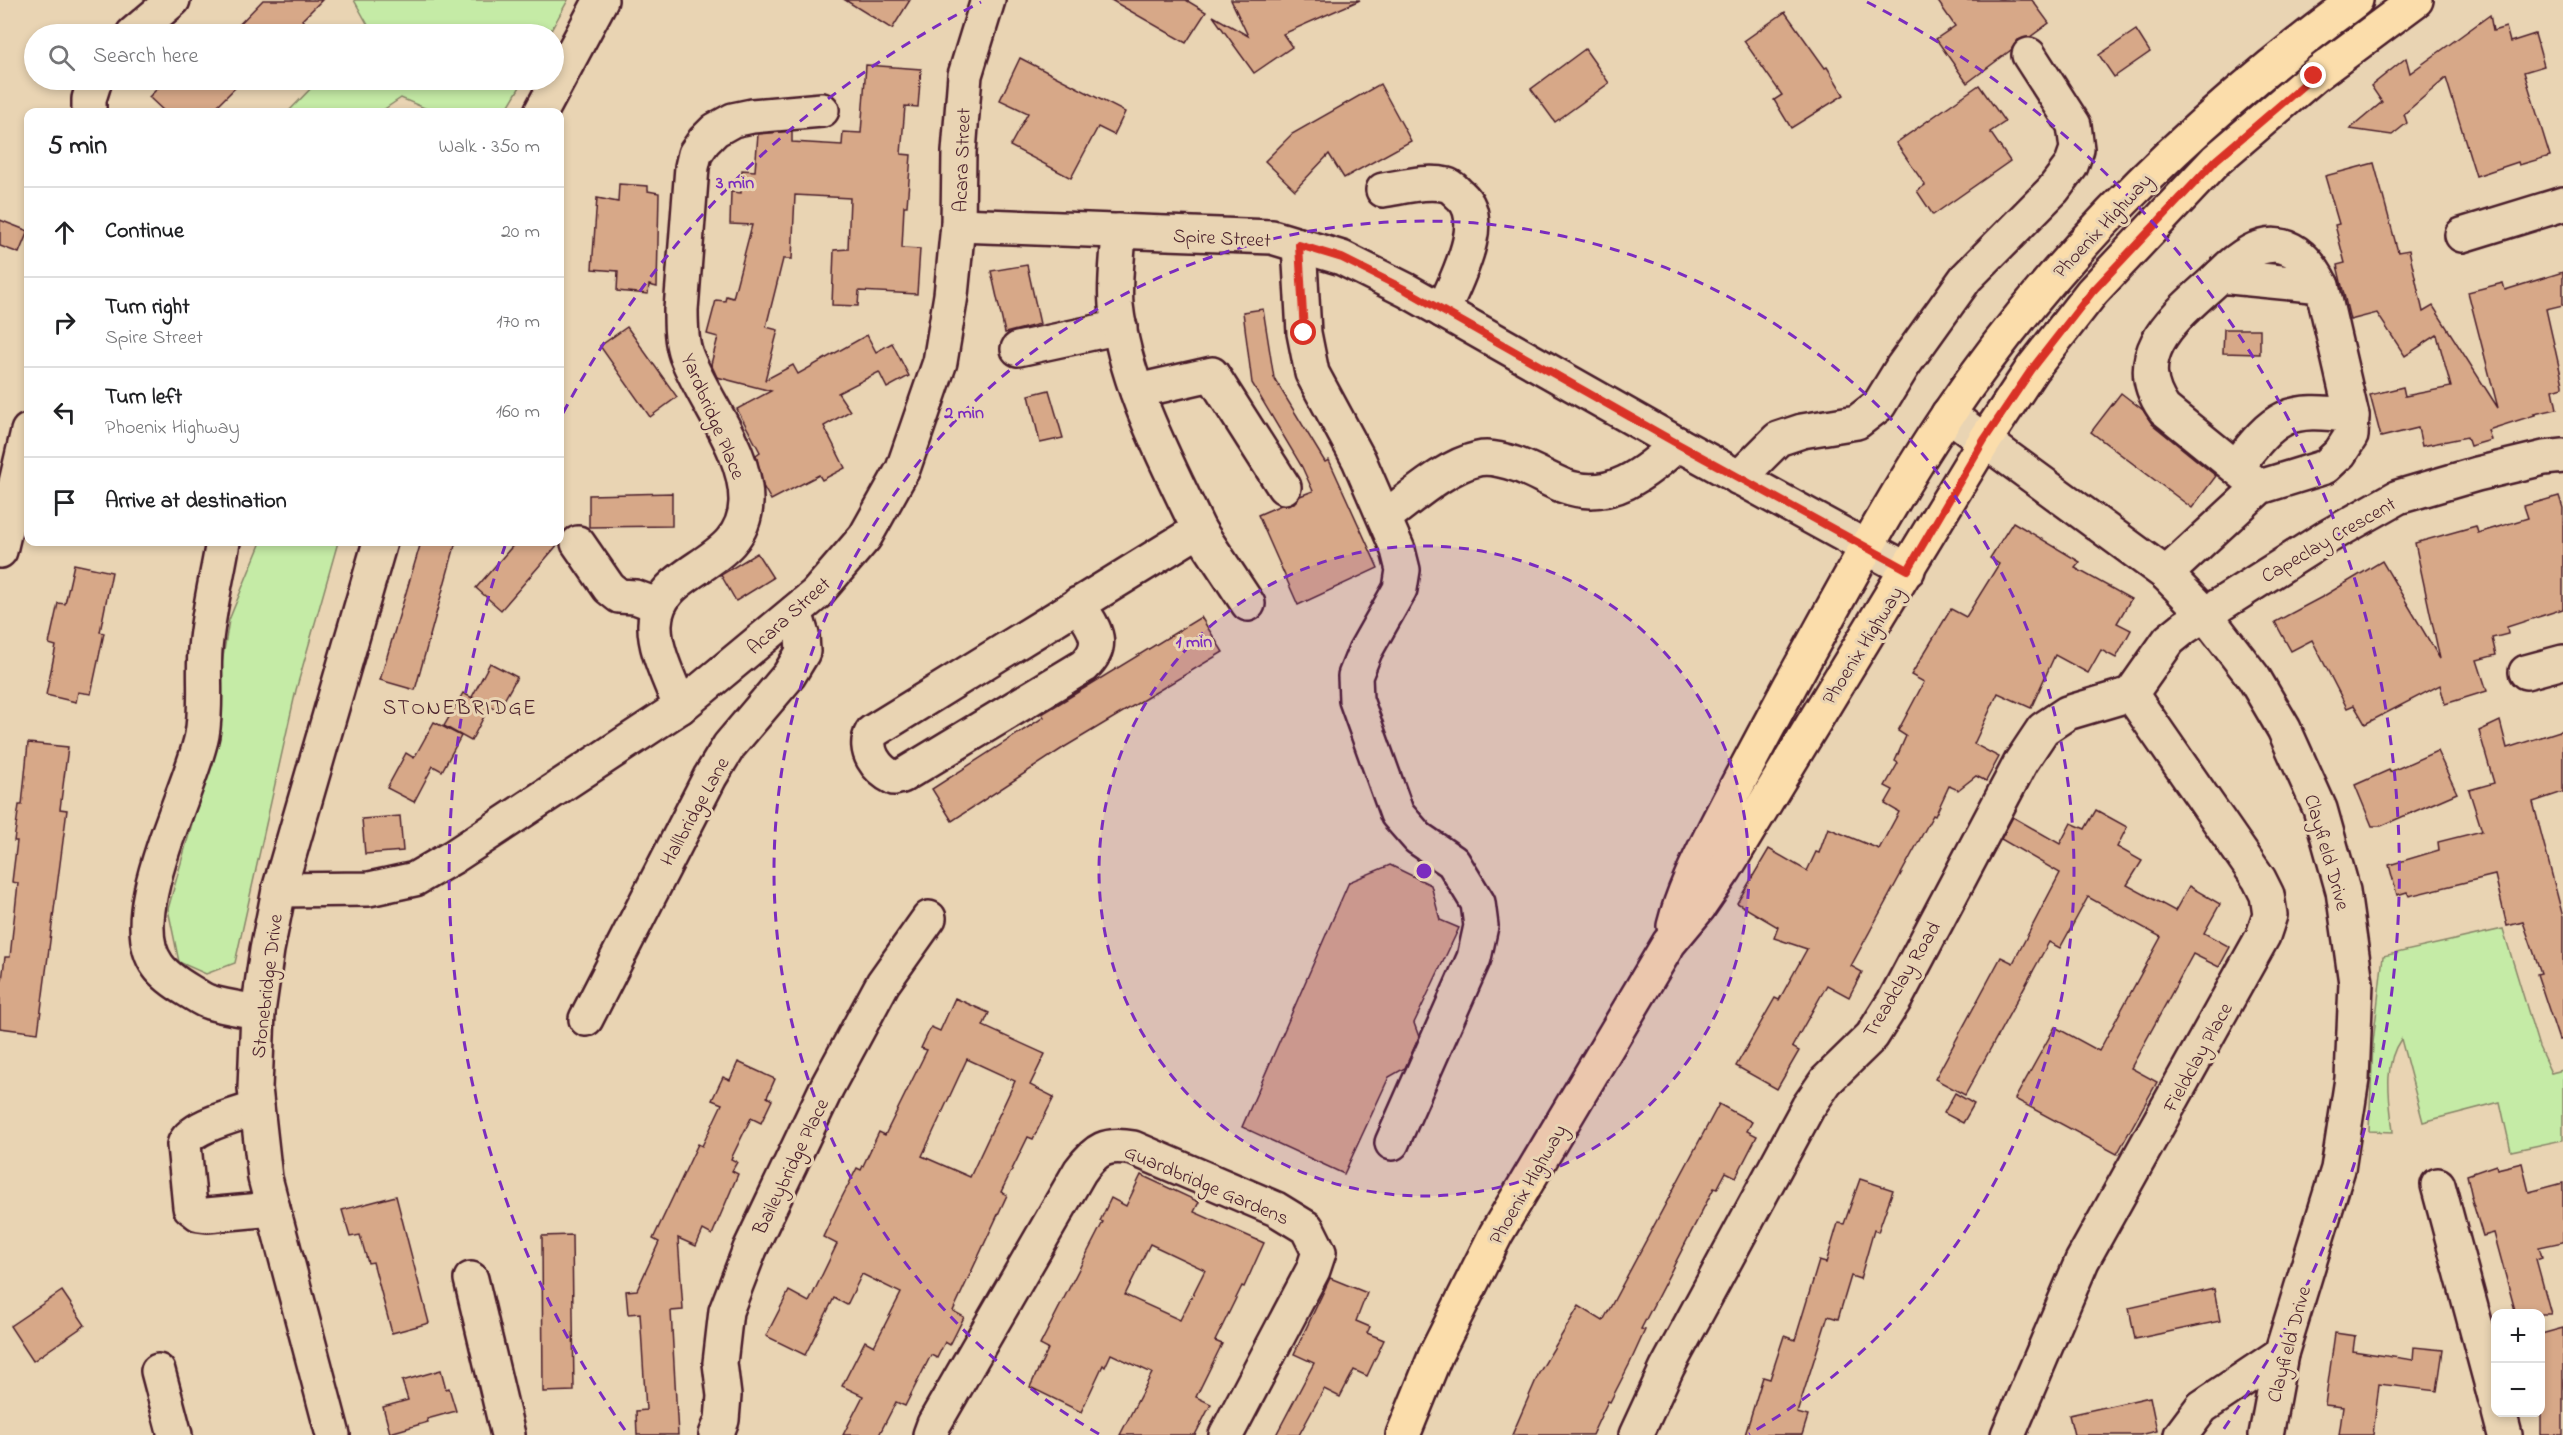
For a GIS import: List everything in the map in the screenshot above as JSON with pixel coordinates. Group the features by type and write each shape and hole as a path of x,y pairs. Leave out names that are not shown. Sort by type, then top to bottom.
{"main road":[{"name":"Phoenix Highway","path":"1670,943 1680,901 1746,766 1903,483 1948,414 2019,318 2104,219 2197,128 2295,45 2356,0"},
{"name":"Phoenix Highway","path":"1403,1435 1436,1354 1496,1234 1670,943 1700,908 1725,869 1908,570 1984,440 2032,369 2092,292 2216,160 2314,76 2416,0"}],"street":[{"path":"145,24 173,0"},
{"path":"564,69 601,0"},
{"name":"Acara Street","path":"279,890 369,889 415,879 680,707 816,594 865,537 903,469 940,362 951,295 958,225 958,152 965,75 988,0"},
{"path":"1739,478 1778,439 1802,431 1857,422 1879,405 1909,357 1966,278 2053,190 2071,166 2077,150 2074,125 2029,55"},
{"path":"89,108 92,90"},
{"path":"543,108 553,90"},
{"name":"Yardbridge Place","path":"657,605 671,586 727,548 741,526 746,503 743,479 731,446 686,354 682,332 681,310 695,154 715,129 733,120 752,116 822,110"},
{"path":"1383,190 1432,183 1449,185 1466,201 1473,213 1466,254 1443,311"},
{"path":"2462,235 2563,204"},
{"name":"Spire Street","path":"958,225 1272,237 1342,258 1443,311 1739,478 1908,570"},
{"path":"1119,231 1116,303 1123,350 1143,409 1199,530 1248,604"},
{"path":"1299,245 1304,333 1312,373 1359,460 1385,517 1403,570 1400,589 1365,651 1355,676 1356,700 1396,814 1418,838 1453,862 1478,903 1481,926 1474,958 1392,1143"},
{"path":"2263,246 2294,250 2313,269 2322,286 2352,416 2351,435 2340,453 2325,467 2248,477 2164,409 2156,396 2149,366 2158,341 2178,315 2250,251 2263,246"},
{"path":"1018,349 1120,327"},
{"path":"1137,391 1212,374 1284,487"},
{"path":"2166,574 2248,477 2271,424 2294,413 2318,411 2352,416"},
{"name":"Clayfield Drive","path":"1948,414 2166,574 2204,613 2254,678 2284,729 2320,809 2343,891 2356,983 2352,1079 2338,1169 2281,1354 2266,1435"},
{"path":"1385,517 1434,481 1460,465 1479,458 1502,459 1565,486 1594,493 1624,484 1649,469 1678,444"},
{"path":"0,551 24,448"},
{"name":"Capeclay Crescent","path":"2204,613 2327,537 2398,497 2510,466 2563,456"},
{"path":"1077,604 1097,637 1096,651 1084,666 902,776 894,778 880,768 868,749 868,739 872,732 1028,637 1077,604 1199,530"},
{"path":"578,543 609,588 619,596 635,597 657,605 655,625 657,643 680,707"},
{"path":"222,546 205,649 206,701 202,736 159,861 148,903 147,932 149,948 158,966 179,985 208,1002 258,1012"},
{"name":"Stonebridge Drive","path":"333,1435 265,1178 255,1088 258,1012 279,890 379,546"},
{"name":"Hallbridge Lane","path":"586,1019 710,777 729,746 789,675 802,652 802,635 795,612"},
{"path":"2131,694 2169,640 2204,613"},
{"path":"2526,672 2563,662"},
{"name":"Treadclay Road","path":"1636,1435 1667,1368 1808,1107 1826,1081 1872,1036 1890,1007 2020,762 2043,729 2067,713 2131,694"},
{"name":"Fieldclay Place","path":"2008,1435 2082,1261 2232,994 2263,936 2270,915 2267,895 2259,879 2131,694"},
{"name":"Baileybridge Place","path":"717,1435 722,1420 724,1396 720,1363 726,1311 750,1249 827,1087 883,983 929,918"},
{"path":"257,1108 196,1130 186,1139 184,1145 190,1207 199,1214 207,1215 273,1209"},
{"name":"Guardbridge Gardens","path":"930,1435 934,1424 1080,1171 1093,1153 1115,1144 1133,1148 1276,1209 1306,1228 1320,1252 1313,1270 1226,1435"},
{"path":"2438,1185 2491,1382"},
{"path":"471,1279 508,1435"},
{"path":"2181,1435 2202,1407 2281,1354"},
{"path":"158,1371 175,1435"},
{"path":"2500,1417 2505,1435"}],"green space":[{"path":"354,0 568,0 555,24 367,24"},
{"path":"309,90 518,90 507,108 425,108 401,98 386,108 292,108"},
{"path":"259,546 337,546 296,690 235,963 206,974 179,962 168,909 202,788 229,620"},
{"path":"2503,929 2539,1047 2551,1073 2563,1070 2563,1140 2511,1151 2500,1102 2423,1122 2401,1039 2391,1061 2389,1072 2393,1132 2369,1131 2373,1043 2383,956"}],"building":[{"path":"263,0 322,0 302,20 306,24 240,24"},
{"path":"845,0 910,0 892,29"},
{"path":"1111,0 1186,0 1206,12 1186,43"},
{"path":"1231,0 1360,0 1283,34 1292,47 1254,73 1213,16 1248,36"},
{"path":"1937,0 2032,0 2049,23 2030,37 2018,40 2011,50 1967,83 1936,39 1955,26"},
{"path":"1785,12 1825,68 1827,67 1844,95 1791,128 1774,100 1782,95 1744,41"},
{"path":"2490,15 2493,31 2506,27 2510,42 2535,34 2544,66 2524,72 2550,156 2519,165 2518,162 2476,176 2446,78 2404,114 2407,123 2392,135 2350,129 2382,102 2371,86 2406,58 2410,73"},
{"path":"2136,30 2150,52 2114,77 2099,55"},
{"path":"1585,49 1609,83 1555,122 1531,89"},
{"path":"1020,58 1125,112 1114,135 1098,127 1071,178 1010,146 1028,113 1000,100"},
{"path":"866,65 921,69 918,107 905,106 901,154 911,155 907,206 904,206 902,248 920,249 917,294 859,291 858,306 832,305 834,250 848,249 850,198 795,195 792,259 783,259 766,327 778,330 765,380 793,365 798,374 867,335 876,352 892,343 909,376 887,388 879,372 838,393 850,411 824,426 845,468 822,480 819,475 771,500 763,486 756,455 760,452 737,409 771,391 717,377 711,364 718,337 707,334 716,300 725,301 726,296 733,298 752,225 730,224 731,192 741,193 742,170 755,171 758,134 792,131 792,142 842,145 843,132 861,133"},
{"path":"1380,84 1411,141 1344,178 1329,154 1295,190 1265,161 1292,134"},
{"path":"1979,85 2005,122 1990,132 2010,161 1933,215 1917,191 1925,185 1896,143"},
{"path":"156,90 233,90 215,108 161,108 149,97"},
{"path":"2374,163 2398,252 2409,250 2423,312 2433,306 2498,408 2468,292 2503,283 2505,290 2563,272 2563,305 2546,309 2563,384 2563,387 2553,390 2557,409 2534,414 2488,430 2491,440 2470,446 2467,437 2422,446 2418,428 2381,437 2370,395 2403,387 2405,396 2451,387 2437,335 2405,356 2377,313 2350,320 2337,265 2345,263 2335,225 2339,224 2325,176"},
{"path":"619,184 648,186 648,191 659,193 657,287 649,285 648,294 617,291 618,271 592,269 597,198 618,202"},
{"path":"0,220 24,229 24,241 19,253 0,246"},
{"path":"1027,265 1040,324 1005,333 991,271"},
{"path":"1263,309 1274,378 1325,462 1329,460 1378,568 1298,605 1258,515 1281,505 1294,503 1300,496 1313,491 1302,467 1252,383 1243,312"},
{"path":"627,327 677,397 650,417 600,346"},
{"path":"2224,329 2260,329 2260,354 2223,353"},
{"path":"1049,390 1063,438 1040,443 1029,395"},
{"path":"2121,393 2143,410 2152,424 2216,476 2192,508 2091,432"},
{"path":"672,493 672,526 589,527 589,495"},
{"path":"2559,496 2563,508 2563,609 2507,627 2508,634 2492,638 2496,655 2477,660 2487,691 2445,704 2440,685 2365,724 2354,705 2347,708 2312,640 2291,651 2275,622 2382,561 2440,659 2415,543 2476,526 2478,533 2528,518 2524,506"},
{"path":"2013,522 2080,562 2075,568 2131,599 2117,623 2131,630 2116,658 2101,650 2088,673 2055,655 2031,708 1998,693 1974,744 1999,757 1986,781 1976,776 1958,790 1949,786 1935,816 1933,815 1851,966 1862,972 1849,997 1827,985 1792,1047 1799,1051 1777,1089 1736,1066 1775,998 1779,1000 1807,949 1774,938 1778,927 1737,903 1769,849 1807,871 1816,852 1819,853 1828,828 1879,849 1899,812 1885,804 1893,790 1885,786 1898,763 1895,761 1906,736 1898,731 1924,682 1911,675 1951,609 1966,617 1999,564 1990,558"},
{"path":"420,546 455,546 415,690 380,680"},
{"path":"513,546 557,546 501,610 476,588"},
{"path":"757,553 773,578 736,601 721,575"},
{"path":"74,564 112,572 100,632 104,633 91,694 78,692 76,702 46,695 56,646 49,644 58,603 65,604"},
{"path":"1201,617 1223,652 1063,748 952,821 932,789 1044,717 1042,714"},
{"path":"490,663 517,677 498,711 472,697"},
{"path":"463,693 489,707 471,741 444,726"},
{"path":"2500,721 2507,748 2563,730 2563,792 2533,802 2563,917 2563,1039 2559,1040 2537,974 2541,973 2523,922 2507,926 2495,875 2409,896 2407,892 2397,895 2389,865 2439,850 2438,842 2482,831 2469,790 2494,783 2479,731"},
{"path":"434,722 461,736 442,771 433,766 414,802 387,788 406,753 414,758"},
{"path":"28,743 68,747 60,809 67,810 38,1033 0,1028 0,980 2,980 5,957 10,957 18,883 12,882 17,841 14,841 19,805 22,805"},
{"path":"2437,751 2457,793 2381,826 2372,826 2355,785"},
{"path":"2096,810 2127,827 2117,847 2142,861 2127,885 2175,911 2189,886 2220,904 2204,933 2230,947 2219,967 2193,954 2131,1068 2157,1082 2117,1154 2015,1099 2055,1027 2099,1051 2161,937 2088,897 2060,948 2049,942 1965,1095 1935,1079 2001,957 2013,963 2060,873 2001,839 2013,817 2060,844 2071,823 2085,829"},
{"path":"400,816 403,851 365,854 362,819"},
{"path":"1390,865 1431,885 1440,920 1459,928 1414,1023 1419,1037 1405,1068 1389,1077 1344,1174 1242,1127 1349,882"},
{"path":"955,998 989,1013 983,1026 1045,1054 1030,1085 1054,1097 1033,1139 1028,1137 1001,1192 1007,1195 953,1311 964,1317 950,1345 945,1342 937,1358 931,1355 905,1406 896,1402 879,1435 843,1435 863,1396 842,1386 865,1341 874,1346 901,1293 862,1274 847,1305 834,1298 805,1355 766,1336 789,1291 809,1302 837,1244 823,1237 838,1205 857,1168 861,1170 879,1132 885,1135 927,1050 921,1048 931,1027 940,1031","holes":["967,1059 1015,1081 970,1177 922,1156"]},
{"path":"738,1062 775,1079 767,1097 772,1100 761,1123 751,1118 731,1159 737,1162 732,1171 738,1174 712,1235 703,1230 696,1246 678,1238 683,1310 671,1311 678,1435 637,1435 636,1411 646,1410 640,1313 628,1314 626,1291 637,1290 659,1242 653,1239 698,1144 702,1146 722,1104 712,1100 723,1077 730,1080"},
{"path":"1955,1093 1974,1104 1963,1123 1944,1113"},
{"path":"1719,1104 1752,1122 1747,1131 1757,1136 1736,1177 1726,1172 1717,1189 1714,1188 1641,1329 1645,1330 1630,1363 1592,1435 1512,1435 1539,1373 1579,1306 1603,1321"},
{"path":"2522,1163 2529,1192 2563,1183 2563,1242 2539,1247 2542,1257 2536,1259 2551,1314 2545,1314 2545,1309 2515,1309 2494,1233 2483,1236 2467,1175 2496,1165 2497,1169"},
{"path":"1141,1175 1199,1202 1194,1212 1264,1243 1215,1341 1222,1344 1196,1397 1211,1404 1195,1435 1120,1435 1152,1373 1111,1354 1105,1367 1103,1365 1081,1412 1030,1387 1048,1349 1040,1345 1103,1222 1100,1221 1111,1198 1126,1206","holes":["1150,1244 1205,1270 1180,1320 1125,1295"]},
{"path":"1860,1179 1893,1190 1878,1232 1874,1230 1860,1279 1851,1276 1838,1319 1828,1316 1797,1413 1808,1416 1802,1435 1745,1435 1763,1377 1770,1379 1784,1336 1795,1340 1819,1261 1826,1263 1838,1223 1844,1224"},
{"path":"396,1196 429,1323 392,1333 373,1262 368,1263 360,1235 350,1237 342,1210"},
{"path":"572,1235 574,1391 543,1392 542,1236"},
{"path":"1330,1278 1367,1293 1356,1321 1370,1327 1367,1333 1384,1340 1367,1376 1354,1370 1340,1397 1324,1389 1299,1435 1276,1435 1314,1363 1294,1354"},
{"path":"2214,1289 2220,1321 2135,1339 2129,1308"},
{"path":"62,1291 85,1325 33,1361 10,1326"},
{"path":"2563,1328 2563,1435 2541,1435 2541,1417 2545,1417 2545,1333"},
{"path":"2335,1333 2355,1336 2353,1351 2413,1360 2414,1347 2443,1350 2437,1391 2379,1384 2373,1435 2339,1435 2343,1407 2325,1405"},
{"path":"441,1370 446,1389 449,1388 456,1411 390,1433 383,1407 408,1400 402,1381"},
{"path":"2150,1397 2157,1431 2140,1435 2074,1435 2069,1415"}],"district":[{"name":"STONEBRIDGE","path":"460,707"}],"route":[{"path":"1304,333 1299,245 1342,258 1406,290 1678,444 1908,570 1984,440 2032,369 2092,292 2216,160 2314,76"}]}
